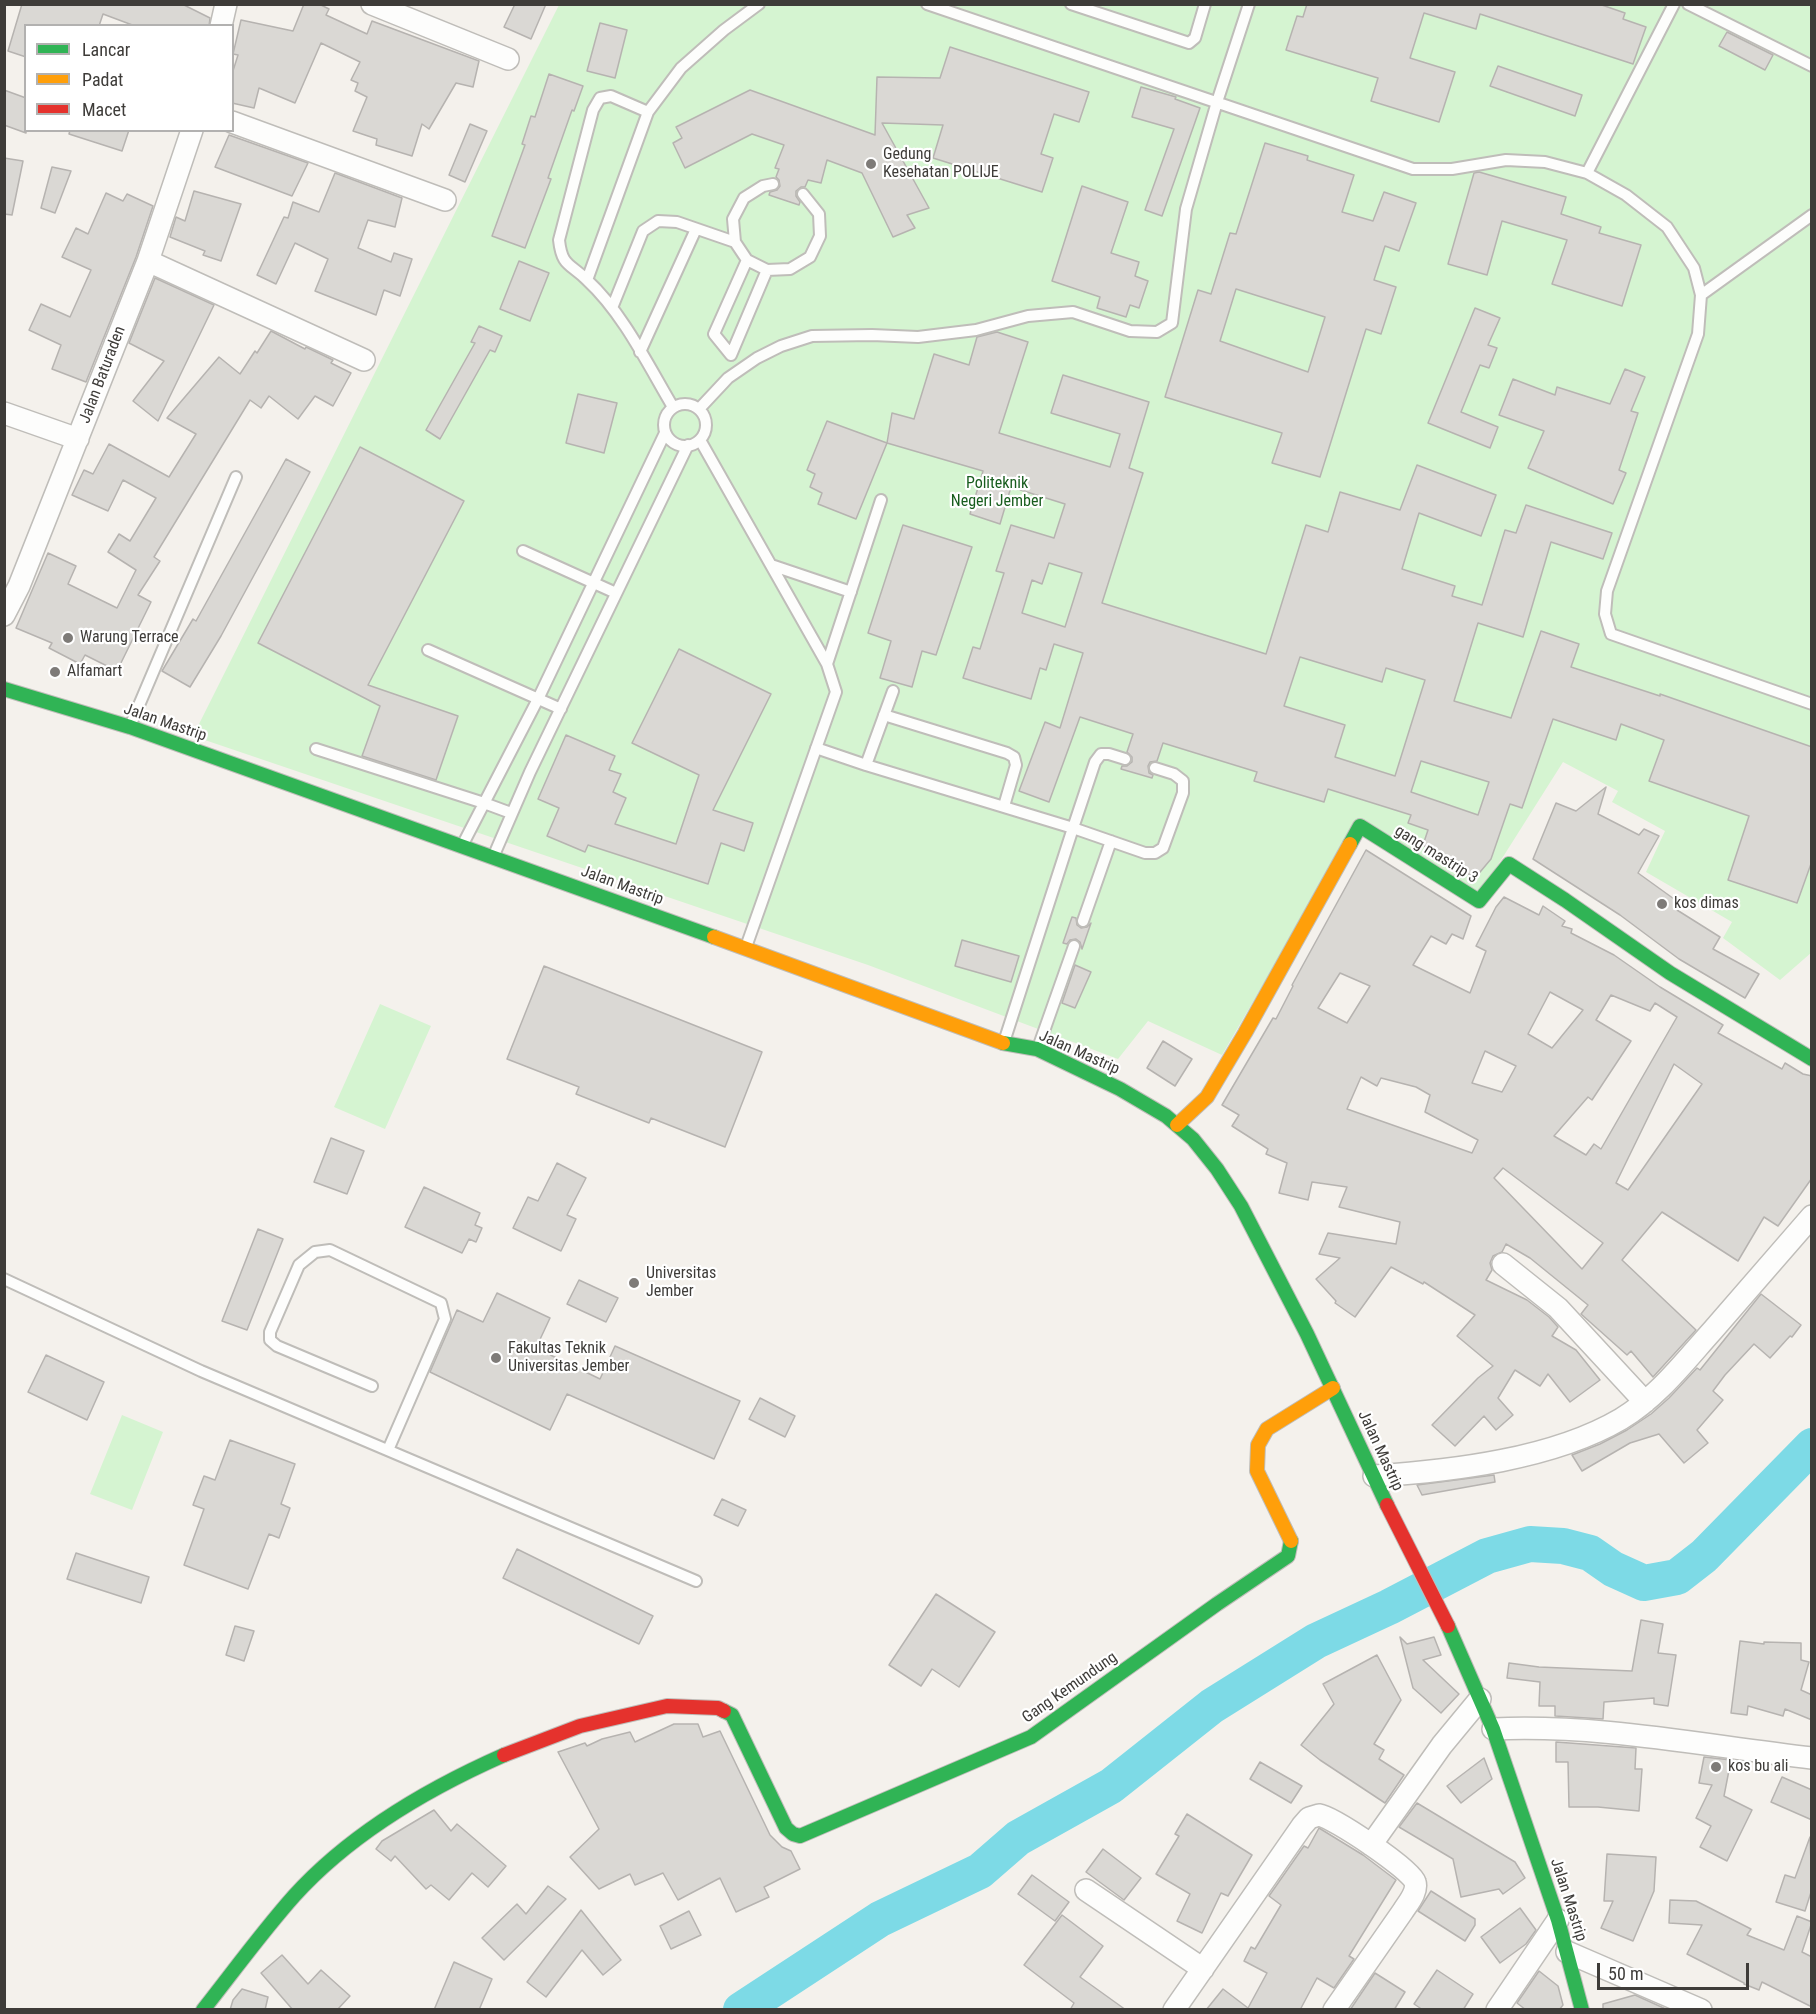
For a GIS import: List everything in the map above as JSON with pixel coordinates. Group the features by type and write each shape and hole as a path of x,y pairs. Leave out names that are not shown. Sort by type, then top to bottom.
{"street":[{"path":"221,24 226,4"},
{"path":"372,4 508,59"},
{"path":"234,123 445,200"},
{"name":"Jalan Baturaden","path":"4,615 19,586 148,261 191,132"},
{"path":"148,261 364,360"},
{"path":"4,413 78,439"},
{"name":"Jalan Mastrip","path":"4,688 130,727 1004,1043 1037,1049 1120,1089 1177,1125 1193,1139 1217,1169 1241,1206 1333,1388 1392,1515 1460,1650 1493,1729 1558,1920 1582,2010"},
{"name":"gang mastrip 3","path":"1177,1125 1207,1097 1360,826 1479,901 1509,864 1670,973 1812,1059"},
{"path":"1374,1476 1468,1467 1577,1440 1621,1419 1645,1402 1688,1358 1812,1216"},
{"path":"1503,1264 1558,1308 1645,1402"},
{"name":"Gang Kemundung","path":"203,2010 294,1896 327,1863 370,1828 463,1773 529,1744 580,1726 667,1707 718,1708 732,1715 786,1828 800,1836 1031,1737 1288,1556 1291,1538 1257,1471 1258,1445 1268,1429 1333,1388"},
{"path":"1371,1845 1442,1745 1480,1700"},
{"path":"1493,1729 1536,1727 1618,1732 1812,1758"},
{"path":"1174,2010 1309,1818 1319,1815 1371,1845 1411,1875 1415,1881 1415,1889 1403,1911 1334,2010"},
{"path":"1086,1890 1203,1969"},
{"path":"1497,2010 1558,1920"},
{"path":"1567,1952 1701,2010"}],"lane":[{"path":"587,279 648,112 681,68 724,30 759,4"},
{"path":"927,4 1413,169 1452,169 1506,160 1545,162 1587,173 1626,195 1667,227 1694,268 1701,295 1698,334 1607,591 1605,614 1611,634 1812,704"},
{"path":"1071,4 1189,43 1195,38 1206,4"},
{"path":"699,409 728,378 757,358 781,346 812,336 918,337 976,330 1028,316 1073,312 1130,331 1157,332 1172,322 1186,209 1249,4"},
{"path":"1587,173 1674,4"},
{"path":"1688,4 1812,66"},
{"path":"648,112 611,96 600,98 593,110 559,240 561,256 567,264 587,279 612,308 673,407"},
{"path":"773,184 763,186 744,198 733,219 735,242 747,260 767,270 790,269 810,257 820,236 819,214 803,194"},
{"path":"1701,295 1812,215"},
{"path":"612,308 643,231 658,221 677,222 735,242"},
{"path":"640,352 696,229"},
{"path":"731,355 714,334 747,260"},
{"path":"728,378 731,355 767,270"},
{"path":"462,846 538,699 665,433 665,419 673,407 686,404 699,409 706,421 704,434 699,440 688,445 674,443 665,433"},
{"path":"699,440 827,664 836,692 746,948"},
{"path":"493,857 511,813 688,445"},
{"path":"130,727 236,477"},
{"path":"827,664 881,500"},
{"path":"523,551 616,593"},
{"path":"771,565 851,592"},
{"path":"429,650 561,709"},
{"path":"866,765 893,691"},
{"path":"884,715 1014,757 1016,765 1004,806"},
{"path":"816,748 1145,852 1163,849 1183,793 1183,781 1174,774 1155,768"},
{"path":"316,749 511,813"},
{"path":"1004,1043 1095,762 1101,754 1125,759"},
{"path":"1083,921 1112,842"},
{"path":"1037,1049 1074,946"},
{"path":"372,1386 277,1346 270,1340 270,1332 300,1265 315,1252 330,1250 441,1303 446,1319 388,1450"},
{"path":"4,1279 201,1371 696,1581"}],"green space":[{"name":"Politeknik Negeri Jember","path":"559,5 1811,5 1812,952 1780,980 1723,938 1732,922 1646,872 1665,831 1612,802 1618,791 1563,762 1477,898 1358,821 1222,1055 1148,1021 1118,1059 868,965 193,736"},
{"path":"380,1004 431,1026 385,1129 334,1107"},
{"path":"122,1415 163,1432 132,1510 90,1494"}],"building":[{"path":"22,4 182,4 210,18 209,24 130,24 103,14 100,24 24,24 24,56 8,51"},
{"path":"304,4 319,4 329,9 326,15 367,34 372,21 479,61 473,87 456,83 429,129 422,124 412,156 376,145 377,139 353,131 367,97 355,91 358,83 351,80 360,62 321,43 295,103 259,88 254,108 234,103 234,68 238,55 234,54 234,50 241,20 293,31"},
{"path":"515,4 546,4 531,39 504,27"},
{"path":"1307,4 1599,4 1625,13 1623,19 1646,27 1633,64 1480,14 1476,29 1424,13 1410,58 1455,72 1439,122 1371,101 1378,78 1286,50 1297,16 1303,17"},
{"path":"600,23 627,30 615,78 587,71"},
{"path":"1727,32 1773,55 1765,70 1719,46"},
{"path":"950,47 1089,92 1079,122 1054,114 1041,154 1053,158 1042,192 933,158 943,125 882,123 929,208 907,215 915,228 893,237 862,173 827,160 821,183 808,180 805,187 796,191 799,205 769,195 780,186 776,177 779,169 775,168 784,145 752,134 685,168 673,143 682,138 676,127 750,90 875,135 877,77 940,78"},
{"path":"1498,66 1582,95 1575,116 1490,86"},
{"path":"549,74 583,86 574,111 572,110 548,178 551,179 525,248 492,236 525,145 522,144 531,116 535,117"},
{"path":"1141,87 1176,97 1175,99 1200,108 1162,216 1145,210 1174,129 1132,117"},
{"path":"4,90 24,97 24,132 26,133 4,125"},
{"path":"470,124 487,131 465,182 449,175"},
{"path":"70,132 128,132 122,151 69,134"},
{"path":"229,135 308,163 292,196 215,167"},
{"path":"1265,143 1308,156 1307,160 1354,175 1342,212 1373,221 1384,192 1416,203 1399,251 1385,246 1374,280 1396,287 1381,334 1366,329 1320,477 1272,463 1282,433 1165,397 1198,290 1211,294 1230,233 1236,234","holes":["1236,289 1325,317 1308,372 1220,341"]},
{"path":"4,158 23,161 12,215 4,214"},
{"path":"52,167 71,171 55,213 41,208"},
{"path":"1479,172 1566,197 1561,214 1601,227 1599,233 1641,245 1622,306 1552,284 1567,240 1502,221 1487,275 1448,264 1474,173"},
{"path":"335,173 402,198 395,227 368,220 358,248 391,262 394,253 412,259 400,296 384,290 376,315 315,291 328,259 295,243 276,284 257,275 284,217 288,218 293,202 319,212"},
{"path":"1082,186 1128,202 1111,253 1139,262 1135,276 1148,281 1139,308 1130,305 1126,317 1097,308 1100,297 1052,281"},
{"path":"194,191 241,204 221,261 203,255 205,251 170,237 176,217 185,221"},
{"path":"106,193 123,201 127,194 153,206 136,257 86,382 52,369 61,345 29,330 41,304 70,317 91,270 62,257 76,228 88,234"},
{"path":"519,261 549,273 530,321 500,309"},
{"path":"155,278 214,305 158,421 133,401 164,361 129,343"},
{"path":"1475,308 1500,318 1488,345 1497,348 1489,368 1480,365 1461,412 1498,427 1490,448 1428,423"},
{"path":"479,326 502,336 495,352 490,350 440,439 426,430 475,343 471,342"},
{"path":"271,331 305,349 306,347 333,360 331,363 351,373 333,406 315,396 298,419 269,396 261,408 250,400 154,557 160,561 138,595 151,602 117,671 85,655 80,664 49,648 52,643 16,628 48,553 76,566 68,584 117,608 136,570 108,552 119,534 130,541 156,498 123,480 108,511 72,495 84,470 93,474 109,444 169,477 196,434 167,418 219,357 240,374"},
{"path":"997,332 1028,342 999,433 1110,467 1120,434 1051,413 1063,375 1149,402 1129,468 1143,473 1102,603 1266,654 1306,525 1328,532 1340,492 1400,510 1417,465 1496,495 1481,536 1419,513 1402,569 1455,586 1452,596 1482,605 1505,530 1516,533 1526,505 1612,533 1603,559 1551,542 1523,637 1478,623 1454,701 1511,718 1541,631 1579,644 1571,667 1660,696 1660,694 1812,747 1812,861 1797,903 1728,880 1749,816 1649,781 1664,740 1621,724 1616,740 1553,719 1522,808 1510,804 1491,859 1475,878 1423,845 1428,830 1408,823 1411,815 1328,789 1324,802 1254,781 1257,772 1163,743 1157,761 1150,762 1148,766 1149,773 1153,775 1152,778 1121,769 1122,766 1127,766 1132,762 1132,757 1127,752 1133,734 1080,717 1049,802 1019,791 1045,722 1060,728 1083,653 1054,644 1046,670 1040,668 1031,699 963,678 973,647 980,649 1004,573 996,571 1011,525 1054,538 1065,504 1011,487 1000,524 970,514 983,471 887,443 892,413 914,419 934,354 969,365 977,337","holes":["1049,563 1082,573 1065,627 1022,613 1032,580 1042,584","1300,657 1382,682 1386,668 1425,680 1395,776 1335,757 1345,725 1284,706","1421,761 1489,782 1478,815 1411,792"]},
{"path":"1625,369 1645,377 1631,411 1638,413 1619,470 1626,473 1613,504 1528,468 1544,431 1499,415 1513,379 1555,395 1557,387 1610,404"},
{"path":"578,394 617,403 604,453 566,443"},
{"path":"827,421 887,443 856,519 818,504 822,493 810,487 815,474 807,470"},
{"path":"360,447 464,501 368,685 458,716 436,780 362,756 380,706 258,643"},
{"path":"286,459 310,472 221,636 190,687 162,671 193,619 196,621"},
{"path":"903,525 972,547 936,655 922,651 912,687 880,678 891,641 868,633"},
{"path":"679,649 771,694 713,810 753,823 744,851 721,843 708,884 588,845 585,852 547,836 559,808 538,799 566,735 615,756 609,770 621,774 613,792 626,798 615,824 676,844 699,775 632,743"},
{"path":"1606,787 1598,814 1639,835 1644,829 1659,836 1638,873 1681,904 1677,910 1720,937 1713,949 1759,974 1745,998 1679,959 1620,915 1533,859 1556,803 1576,811"},
{"path":"1366,850 1471,916 1463,939 1452,934 1446,944 1431,936 1413,965 1470,993 1486,951 1476,946 1496,907 1504,897 1539,915 1543,906 1565,921 1562,926 1572,929 1571,933 1614,955 1660,987 1723,1025 1718,1033 1782,1069 1785,1063 1803,1074 1812,1076 1812,1178 1778,1226 1764,1217 1738,1261 1662,1212 1622,1260 1696,1330 1653,1377 1631,1351 1627,1355 1581,1314 1588,1305 1530,1258 1506,1244 1502,1252 1493,1256 1490,1263 1492,1270 1486,1280 1527,1300 1549,1317 1558,1327 1552,1336 1576,1350 1600,1380 1570,1402 1548,1374 1540,1386 1515,1370 1498,1398 1513,1415 1496,1430 1484,1416 1455,1446 1432,1425 1478,1378 1493,1366 1457,1336 1475,1315 1424,1282 1423,1284 1391,1267 1355,1317 1335,1303 1336,1301 1316,1279 1340,1258 1319,1254 1328,1233 1396,1244 1400,1222 1339,1207 1347,1187 1312,1182 1308,1200 1279,1193 1287,1163 1266,1154 1268,1149 1232,1126 1239,1115 1222,1105 1273,1018 1276,1019 1292,985","holes":["1340,973 1370,986 1347,1023 1318,1008","1550,992 1583,1010 1552,1048 1528,1034","1611,995 1650,1011 1655,1003 1677,1017 1601,1149 1594,1144 1586,1155 1554,1136 1588,1097 1592,1100 1631,1041 1596,1020","1485,1051 1516,1066 1502,1092 1472,1083","1674,1064 1702,1084 1628,1190 1616,1183","1361,1077 1377,1086 1381,1078 1416,1087 1430,1095 1425,1112 1478,1140 1472,1153 1347,1109","1503,1168 1603,1243 1582,1269 1494,1178"]},
{"path":"1072,917 1076,918 1077,925 1081,928 1091,923 1082,949 1080,942 1076,939 1070,940 1067,944 1063,943"},
{"path":"962,940 1019,956 1011,982 955,966"},
{"path":"1075,965 1091,972 1075,1008 1062,1003"},
{"path":"544,966 762,1052 725,1147 651,1118 649,1123 576,1094 579,1087 507,1059"},
{"path":"1163,1041 1192,1059 1175,1086 1147,1068"},
{"path":"331,1138 364,1151 347,1194 314,1182"},
{"path":"557,1163 586,1178 567,1215 576,1219 561,1251 513,1228 528,1197 538,1201"},
{"path":"424,1187 480,1213 475,1225 482,1228 476,1242 469,1239 462,1253 405,1227"},
{"path":"258,1229 283,1239 247,1330 222,1321"},
{"path":"579,1280 618,1298 606,1322 567,1304"},
{"path":"497,1293 550,1318 536,1348 600,1379 615,1346 740,1401 714,1459 567,1394 550,1430 430,1372 457,1310 483,1322"},
{"path":"1761,1294 1801,1325 1770,1358 1754,1344 1725,1375 1713,1391 1723,1400 1697,1430 1708,1443 1684,1463 1659,1434 1630,1443 1582,1471 1572,1455 1627,1430 1651,1414 1697,1368 1700,1370"},
{"path":"46,1355 104,1382 87,1420 28,1392"},
{"path":"760,1398 795,1416 785,1437 749,1419"},
{"path":"230,1440 295,1464 281,1504 290,1508 279,1538 269,1534 248,1589 184,1565 204,1509 193,1505 204,1476 215,1480"},
{"path":"1494,1475 1495,1482 1422,1495 1417,1485"},
{"path":"722,1499 746,1510 738,1526 714,1515"},
{"path":"517,1549 653,1616 639,1644 503,1578"},
{"path":"76,1553 149,1577 141,1603 67,1579"},
{"path":"936,1594 995,1632 959,1687 932,1669 921,1686 889,1665"},
{"path":"1641,1620 1663,1624 1658,1653 1676,1655 1668,1706 1654,1704 1654,1698 1604,1702 1603,1719 1555,1716 1555,1706 1539,1706 1540,1682 1507,1678 1509,1663 1539,1667 1632,1671"},
{"path":"235,1626 254,1631 244,1661 226,1655"},
{"path":"1400,1637 1407,1644 1434,1637 1441,1655 1423,1660 1459,1694 1441,1713 1413,1688"},
{"path":"1740,1641 1764,1644 1764,1642 1801,1643 1801,1660 1809,1662 1801,1690 1812,1695 1812,1720 1785,1709 1783,1716 1748,1706 1747,1715 1731,1713"},
{"path":"1377,1655 1401,1700 1374,1744 1384,1750 1379,1759 1404,1775 1385,1803 1301,1745 1334,1704 1323,1684"},
{"path":"674,1724 698,1724 703,1737 720,1731 770,1835 782,1847 791,1851 800,1869 764,1887 769,1897 736,1912 720,1878 678,1900 663,1873 635,1885 630,1874 599,1889 570,1857 599,1829 558,1752 585,1743 587,1746 602,1739 630,1732 635,1742"},
{"path":"1556,1742 1636,1748 1635,1769 1642,1769 1639,1811 1569,1807 1568,1762 1556,1762"},
{"path":"1704,1757 1731,1760 1724,1796 1752,1810 1727,1861 1700,1847 1711,1826 1696,1818 1712,1785 1699,1783"},
{"path":"1484,1758 1492,1779 1461,1803 1447,1786"},
{"path":"1260,1762 1302,1786 1291,1803 1250,1779"},
{"path":"1782,1777 1812,1790 1812,1820 1771,1802"},
{"path":"1417,1803 1515,1862 1525,1878 1503,1894 1499,1889 1461,1897 1453,1859 1399,1827"},
{"path":"434,1810 451,1831 457,1824 506,1866 488,1887 472,1873 449,1900 431,1885 426,1889 395,1856 391,1861 376,1849 382,1841"},
{"path":"1187,1814 1252,1855 1228,1896 1221,1893 1202,1933 1177,1921 1190,1894 1156,1874 1179,1836 1175,1834"},
{"path":"1319,1828 1363,1855 1396,1880 1349,1956 1354,1959 1334,1988 1317,1978 1300,2010 1206,2010 1223,1989 1248,2008 1267,1973 1244,1961 1251,1947 1255,1949 1281,1905 1269,1896 1304,1846 1308,1848"},
{"path":"1810,1837 1812,1889 1805,1911 1776,1902 1785,1875 1795,1878"},
{"path":"1103,1849 1141,1878 1124,1900 1086,1872"},
{"path":"1607,1854 1656,1857 1654,1891 1633,1941 1601,1928 1613,1901 1604,1901"},
{"path":"1032,1875 1069,1902 1055,1921 1018,1894"},
{"path":"548,1886 566,1899 504,1960 482,1938 517,1904 526,1914"},
{"path":"1431,1891 1475,1919 1475,1925 1465,1941 1418,1911"},
{"path":"1670,1900 1696,1901 1751,1929 1747,1935 1784,1950 1797,1916 1812,1922 1802,1952 1812,1957 1812,2007 1762,1982 1759,1990 1744,1984 1687,1954 1702,1925 1669,1923"},
{"path":"1520,1908 1536,1930 1526,1944 1500,1963 1481,1937"},
{"path":"581,1910 621,1960 603,1975 582,1950 546,1997 527,1982"},
{"path":"689,1911 701,1935 671,1949 660,1926"},
{"path":"1062,1915 1103,1946 1080,1977 1126,2010 1070,2010 1074,2003 1024,1965"},
{"path":"282,1955 308,1984 321,1970 350,1996 337,2010 293,2010 261,1973"},
{"path":"454,1962 492,1979 479,2010 434,2010"},
{"path":"1437,1970 1473,1994 1463,2010 1423,2010 1414,2004"},
{"path":"1539,1971 1558,1986 1563,2005 1559,2010 1526,2010 1517,2003"},
{"path":"1375,1973 1405,1992 1394,2010 1350,2010"},
{"path":"242,1989 268,1997 265,2010 230,2010 233,2000"},
{"path":"1635,1995 1668,2010 1603,2010 1603,2004"}],"waterway":[{"path":"741,2010 880,1919 980,1871 1018,1838 1111,1786 1212,1706 1316,1641 1389,1607 1487,1556 1530,1544 1563,1546 1590,1553 1613,1569 1644,1583 1677,1577 1704,1556 1812,1446"}],"traffic: fast":[{"path":"4,689 130,727 714,937"},
{"path":"1350,844 1360,826 1479,901 1509,864 1670,973 1812,1059"},
{"path":"1003,1043 1037,1049 1120,1089 1166,1116 1193,1139 1217,1169 1241,1206 1307,1334 1387,1505"},
{"path":"724,1711 732,1715 786,1828 800,1836 1031,1737 1288,1556 1291,1541"},
{"path":"1448,1626 1493,1729 1558,1920 1582,2010"},
{"path":"203,2010 294,1896 340,1852 419,1798 504,1755"}],"traffic: slow":[{"path":"1177,1125 1207,1097 1350,844"},
{"path":"714,937 1003,1043"},
{"path":"1291,1541 1257,1471 1258,1445 1267,1429 1333,1388"}],"traffic: jam":[{"path":"1387,1505 1448,1626"},
{"path":"504,1755 580,1726 667,1706 718,1708 724,1711"}],"place":[{"name":"Gedung Kesehatan POLIJE","path":"871,164"},
{"name":"Warung Terrace","path":"68,638"},
{"name":"Alfamart","path":"55,672"},
{"name":"kos dimas","path":"1662,904"},
{"name":"Universitas Jember","path":"634,1283"},
{"name":"Fakultas Teknik Universitas Jember","path":"496,1358"},
{"name":"kos bu ali","path":"1716,1767"}]}
